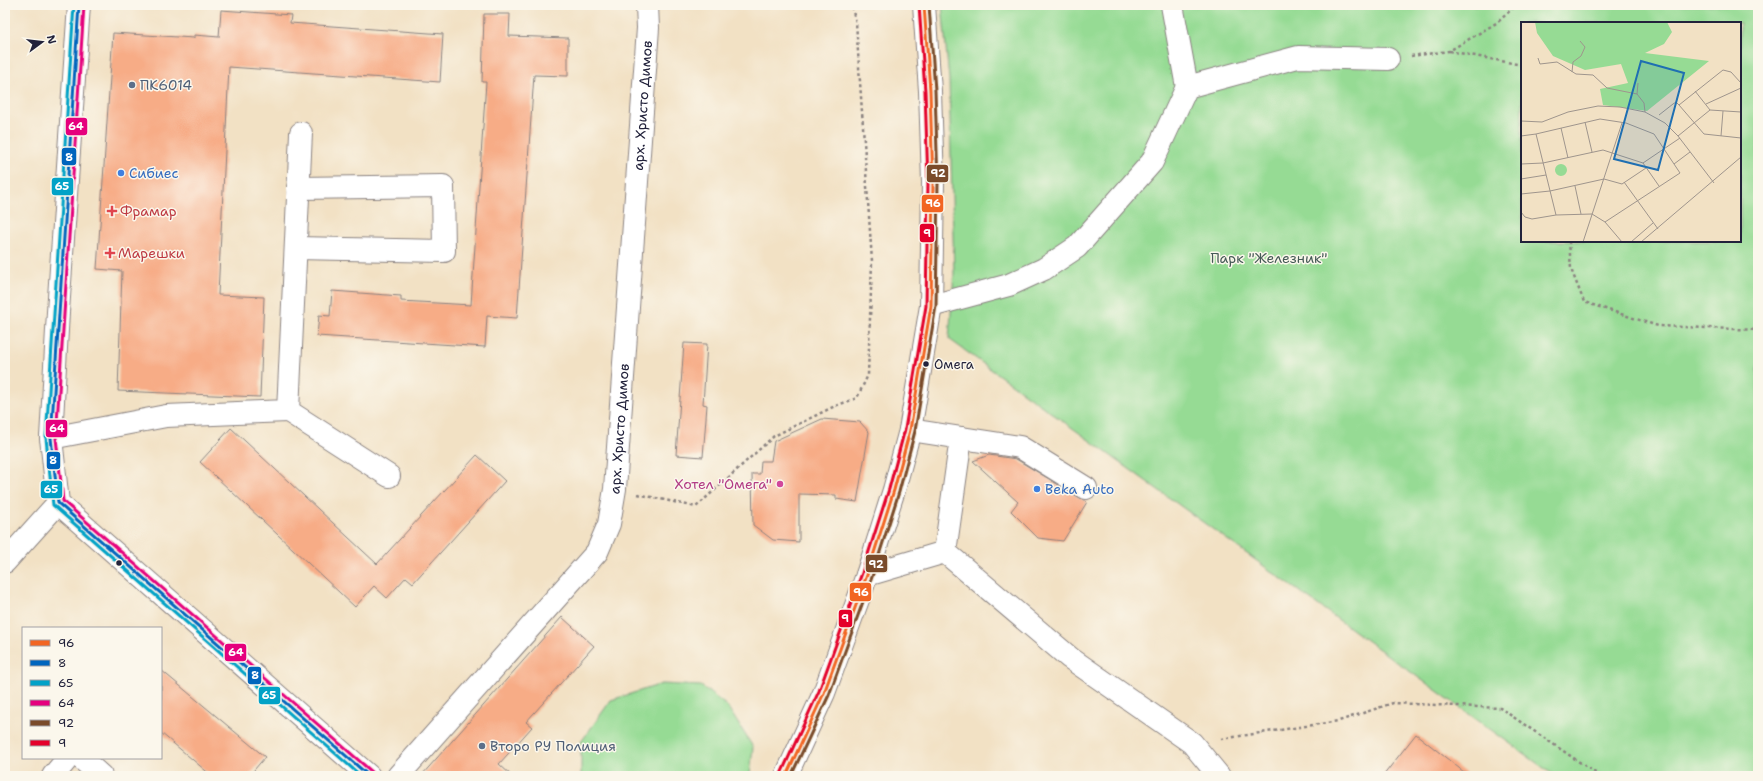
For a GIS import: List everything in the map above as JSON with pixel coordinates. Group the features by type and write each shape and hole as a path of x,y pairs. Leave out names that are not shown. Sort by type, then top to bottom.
{"street":[{"path":"79,5 51,438 58,503 369,776"},
{"name":"арх. Христо Димов","path":"398,776 597,552 609,524 615,489 648,28 647,5"},
{"path":"786,776 824,693 867,575 894,490 910,430 931,306 933,183 930,91 924,5"},
{"path":"931,306 1009,285 1044,269 1077,246 1152,162 1187,87 1172,5"},
{"path":"1187,87 1298,57 1388,59"},
{"path":"288,411 301,133"},
{"path":"296,248 444,251 443,186 298,188"},
{"path":"51,438 166,416 288,411 389,476"},
{"path":"910,430 1020,447 1086,488"},
{"path":"945,552 961,438"},
{"path":"5,562 58,503"},
{"path":"867,575 945,552"},
{"path":"945,552 1070,658 1192,743 1219,776"},
{"path":"53,776 67,759"},
{"path":"81,759 102,776"}],"path":[{"path":"615,489 696,507 774,436 835,406 858,398 868,375 872,261 856,22 851,5"},
{"path":"1449,51 1498,22 1516,5"},
{"path":"1388,59 1449,51 1521,65"},
{"path":"1568,242 1571,269 1584,302 1658,326 1758,330"},
{"path":"1192,743 1340,721 1393,703 1500,708 1600,776"}],"green space":[{"name":"Парк \"Железник\"","path":"942,5 1758,5 1758,776 1555,776 949,339 954,274 949,79"},
{"path":"662,684 701,686 727,706 753,747 750,776 581,776 581,742 611,700"}],"building":[{"path":"221,10 291,15 290,23 443,34 440,82 229,67 218,295 264,297 260,397 118,391 122,271 97,269 113,33 194,38 194,35 219,37"},
{"path":"484,14 510,14 509,36 568,38 568,76 534,75 517,318 487,316 485,347 317,336 319,315 330,316 332,291 401,296 401,301 471,305 486,82 482,82"},
{"path":"684,343 707,344 703,404 707,405 703,457 676,455"},
{"name":"Хотел \"Омега\"","path":"822,419 860,422 869,432 857,502 836,499 836,495 799,494 799,542 773,540 753,525 752,474 760,474 761,461 771,461 774,441"},
{"path":"231,428 377,564 477,455 505,481 413,583 406,577 387,598 374,586 355,607 200,462"},
{"name":"Beka Auto","path":"989,455 1016,459 1087,502 1063,541 1038,538 1011,511 1018,502 973,461"},
{"path":"562,617 594,646 526,722 532,727 499,764 512,776 421,776"},
{"path":"162,671 265,757 249,776 212,776 162,734"},
{"path":"1416,734 1469,776 1383,776"}],"transit line":[{"name":"65","path":"74,5 46,438 53,505 361,776"},
{"name":"8","path":"79,5 51,438 58,503 369,776"},
{"name":"64","path":"84,5 56,438 63,501 372,772"},
{"name":"9","path":"781,774 819,691 862,573 889,489 905,429 926,306 928,183 925,91 919,5"},
{"name":"96","path":"786,776 824,693 867,575 894,490 910,430 931,306 933,183 930,91 924,5"},
{"name":"92","path":"791,776 829,695 872,577 899,492 915,431 936,306 938,183 935,91 929,5"}],"place":[{"name":"ПК6014","path":"132,85"},
{"name":"Сибиес","path":"121,173"},
{"name":"Фрамар","path":"112,211"},
{"name":"Марешки","path":"110,253"},
{"name":"Омега","path":"926,364"},
{"name":"Хотел \"Омега\"","path":"780,484"},
{"name":"Beka Auto","path":"1037,489"},
{"name":"Второ РУ Полиция","path":"482,746"}]}
